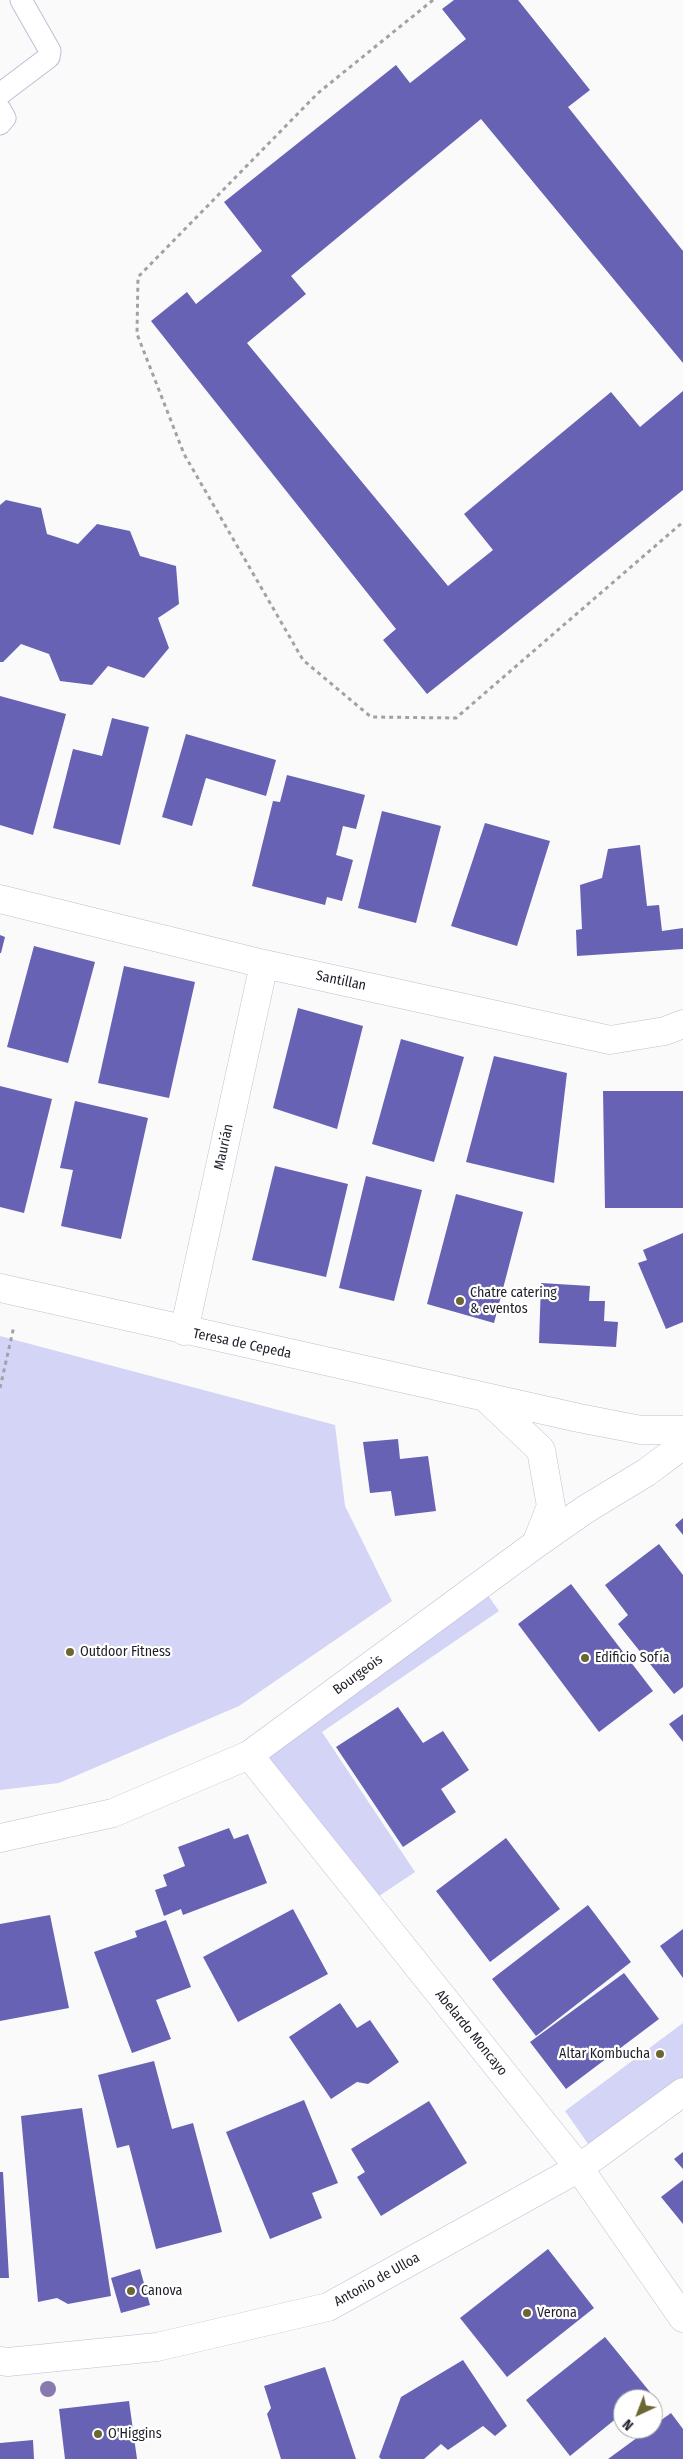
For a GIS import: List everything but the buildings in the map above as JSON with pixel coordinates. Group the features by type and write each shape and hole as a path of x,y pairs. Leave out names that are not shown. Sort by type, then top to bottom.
{"street":[{"name":"Santillan","path":"0,899 264,964 610,1040 666,1031 683,1024"},
{"name":"Maurián","path":"184,1331 264,964"},
{"name":"Teresa de Cepeda","path":"11,1291 184,1331 642,1430 683,1430"},
{"path":"485,1397 541,1450 550,1506 536,1544"},
{"name":"Bourgeois","path":"0,1838 113,1813 249,1755 536,1544 586,1509 647,1472 683,1445"},
{"name":"Abelardo Moncayo","path":"249,1755 579,2168 683,2318"},
{"name":"Antonio de Ulloa","path":"0,2361 8,2362 157,2347 328,2307 579,2168 683,2092"}],"lane":[{"path":"0,94 49,57 50,52 21,0"},
{"path":"0,109 5,118 0,124"}],"path":[{"path":"433,0 318,93 138,277 137,334 184,454 303,660 371,717 456,718 683,522"},
{"path":"0,1388 11,1291"}],"shaded area":[{"path":"0,1336 335,1425 345,1506 392,1601 239,1706 59,1783 0,1790"},
{"path":"477,1580 499,1611 322,1732 415,1872 373,1900 258,1757"},
{"path":"683,2023 683,2084 593,2151 565,2111"}],"place":[{"name":"Chatre catering & eventos","path":"460,1301"},
{"name":"Outdoor Fitness","path":"70,1652"},
{"name":"Edificio Sofía","path":"585,1658"},
{"name":"Altar Kombucha","path":"660,2054"},
{"name":"Canova","path":"131,2291"},
{"name":"Verona","path":"527,2313"},
{"name":"O'Higgins","path":"98,2434"}]}
